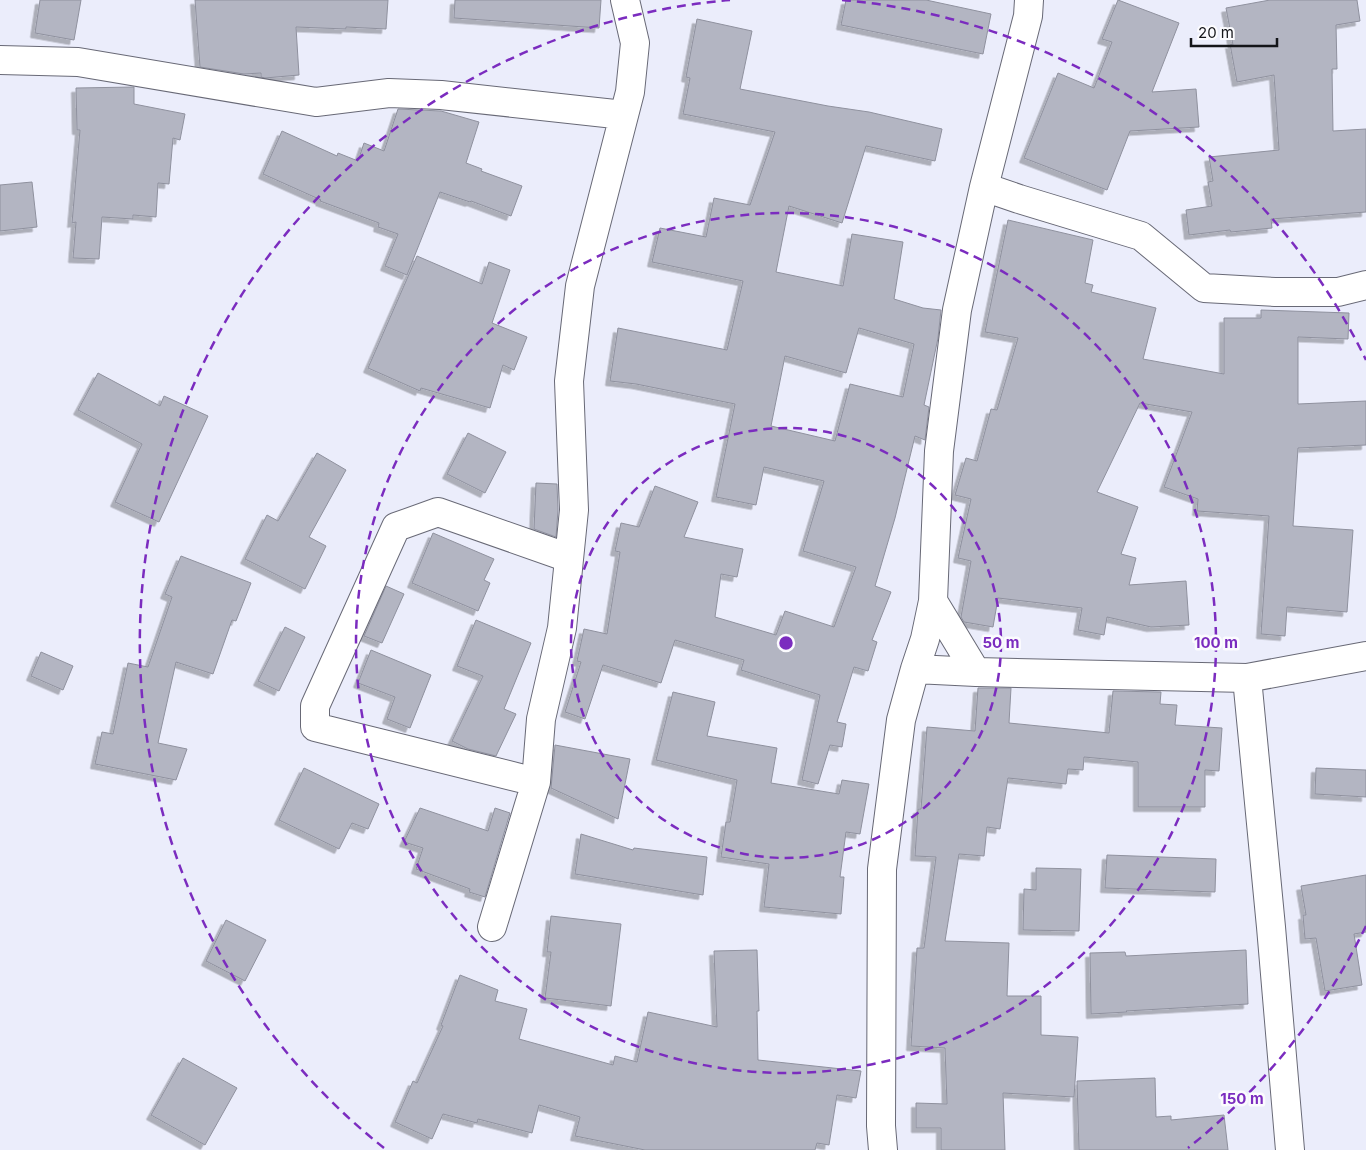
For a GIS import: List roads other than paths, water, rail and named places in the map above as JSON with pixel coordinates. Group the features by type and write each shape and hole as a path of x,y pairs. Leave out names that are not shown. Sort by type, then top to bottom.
{"street":[{"path":"492,927 536,782 541,719 562,628 574,510 569,382 580,286 630,92 635,43 625,0"},
{"path":"883,1150 881,1126 882,869 901,720 925,639 933,602 939,452 955,319 984,187 1028,16 1029,0"},
{"path":"0,60 78,62 316,102 389,93 441,95 624,115"},
{"path":"984,187 1141,236 1204,288 1275,292 1338,292 1366,285"},
{"path":"536,782 315,727 315,706 396,527 438,512 569,558"},
{"path":"933,602 976,672"},
{"path":"915,669 1247,678 1366,656"},
{"path":"1247,678 1290,1150"}]}
